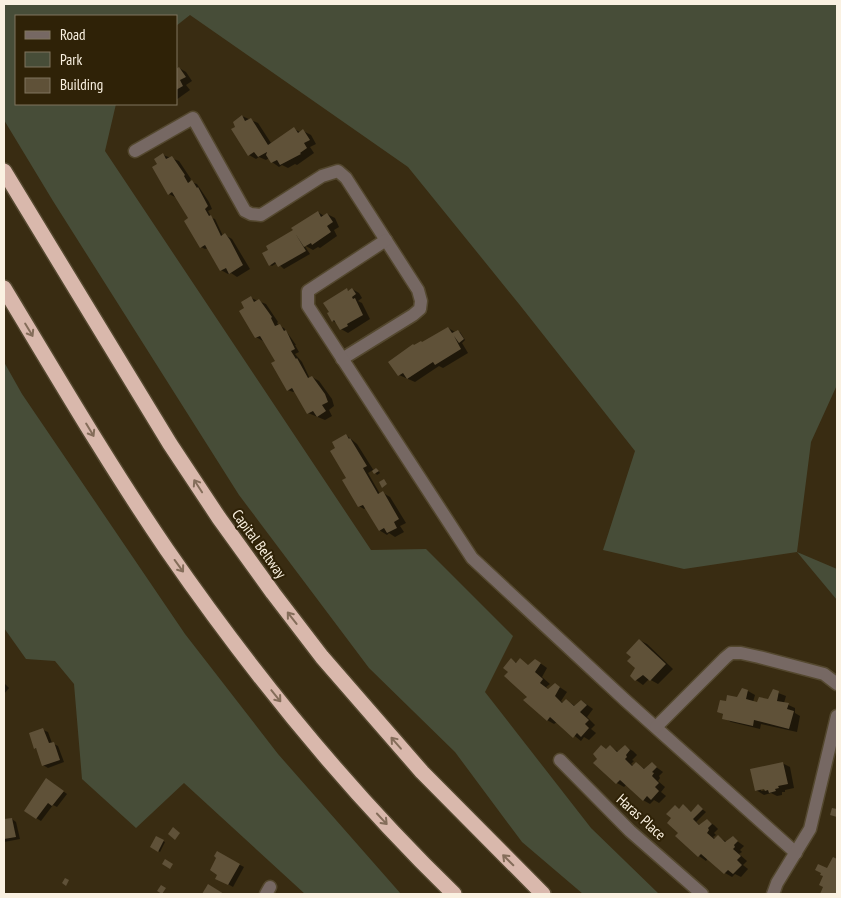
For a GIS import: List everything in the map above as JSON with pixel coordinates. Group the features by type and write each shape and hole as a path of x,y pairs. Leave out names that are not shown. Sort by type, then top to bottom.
{"highway":[{"name":"Capital Beltway","path":"4,171 170,444 219,518 273,593 322,657 422,772 476,829 543,894"},
{"path":"4,288 116,472 166,550 220,624 324,756 454,894"}],"street":[{"path":"135,151 193,118 245,211 251,214 261,214 322,176 338,171 346,178 418,290 421,301 420,309 342,359"},
{"path":"386,240 308,291 308,306 472,558 796,853"},
{"path":"656,727 731,653 741,652 824,674 837,684"},
{"path":"773,894 777,883 810,829 837,716"},
{"name":"Haras Place","path":"560,760 630,831 702,894"}],"green space":[{"path":"4,4 837,4 837,385 811,442 797,552 684,569 603,550 635,451 408,167 190,15 178,24 178,15 15,15 15,105 116,105 105,151 371,550 426,549 513,636 485,692 591,828 659,894 583,894 522,842 455,752 369,668 239,495 4,120"},
{"path":"4,362 22,394 185,634 278,754 401,894 305,894 184,783 136,828 82,779 74,684 55,661 26,659 4,628"},
{"path":"797,552 837,569 837,600"}],"building":[{"path":"178,68 186,77 180,80 183,86 178,89"},
{"path":"242,115 245,121 251,118 268,145 294,127 298,133 303,129 310,140 304,143 307,148 301,154 280,165 277,160 271,163 266,155 267,152 258,157 254,152 248,156 231,129 235,127 233,122"},
{"path":"163,153 166,159 172,156 188,183 192,180 198,187 208,206 205,209 209,216 211,215 221,236 225,233 230,240 243,265 229,274 226,268 220,271 205,245 200,248 184,221 188,218 172,192 168,195 152,167 157,164 154,159"},
{"path":"318,211 321,217 327,213 333,222 327,226 331,232 312,245 311,243 304,247 295,233 306,251 278,267 275,262 269,266 262,253 268,250 266,246 293,230 291,228"},
{"path":"347,288 348,291 352,288 356,294 352,297 353,299 355,298 363,315 340,330 334,320 332,322 327,313 329,312 323,303"},
{"path":"251,296 254,302 259,299 272,317 275,326 280,324 284,331 286,330 295,349 291,351 308,378 312,376 325,394 328,402 322,405 326,411 317,417 313,411 307,414 292,388 287,391 271,363 275,361 260,336 255,338 239,311 244,308 241,302"},
{"path":"448,327 452,333 458,330 464,339 459,343 454,336 461,349 435,365 433,362 407,379 403,373 398,376 388,362 413,344 422,342"},
{"path":"346,434 367,466 363,468 378,494 383,491 399,519 394,522 397,528 387,533 384,528 379,531 363,505 358,507 342,480 346,478 330,451 335,448 332,442"},
{"path":"376,468 379,471 374,474 372,471"},
{"path":"384,479 387,484 382,488 379,482"},
{"path":"639,639 666,664 650,681 643,675 635,681 630,676 635,668 627,661 631,657 626,653"},
{"path":"511,658 516,663 520,658 528,665 535,659 541,663 535,672 543,679 540,683 548,689 555,683 560,687 555,696 562,703 566,699 574,706 581,700 587,705 580,712 589,720 585,724 589,728 581,737 577,733 573,738 550,717 547,721 523,700 527,697 504,676 508,672 503,668"},
{"path":"742,688 748,690 746,699 757,702 759,697 768,699 773,689 779,691 777,701 789,703 787,709 794,711 789,729 754,720 753,726 722,719 723,714 717,712 720,700 726,701 727,695 737,697"},
{"path":"43,728 49,743 54,742 60,760 42,766 29,733"},
{"path":"601,745 606,749 610,745 617,752 625,745 630,750 625,759 632,766 636,762 644,769 652,762 657,767 652,772 654,773 652,776 659,783 655,787 659,791 651,800 647,796 643,801 620,780 616,784 593,763 597,759 593,754"},
{"path":"783,762 788,784 778,786 779,788 775,789 776,791 769,793 768,790 765,791 764,789 755,791 750,769"},
{"path":"46,778 64,791 52,806 48,803 36,819 24,811"},
{"path":"683,804 691,812 698,804 703,809 693,819 699,825 707,819 712,824 708,828 707,833 714,839 718,835 725,842 733,836 738,841 733,849 741,856 737,860 742,865 733,874 728,870 724,874 701,854 698,857 675,836 678,833 667,823 671,818 666,814 675,805 679,809"},
{"path":"832,808 837,809 837,817 830,815"},
{"path":"12,818 16,837 4,839 4,819"},
{"path":"173,827 180,833 175,840 168,834"},
{"path":"156,836 164,840 158,852 150,847"},
{"path":"217,851 240,864 228,885 215,879 217,875 210,870"},
{"path":"833,857 837,859 837,894 820,894 823,887 819,885 823,876 815,870 818,864 827,868"},
{"path":"165,859 173,864 170,869 162,864"},
{"path":"65,878 69,880 66,886 62,883"},
{"path":"208,884 224,894 202,894"},
{"path":"161,885 166,888 162,894 157,891"}]}
